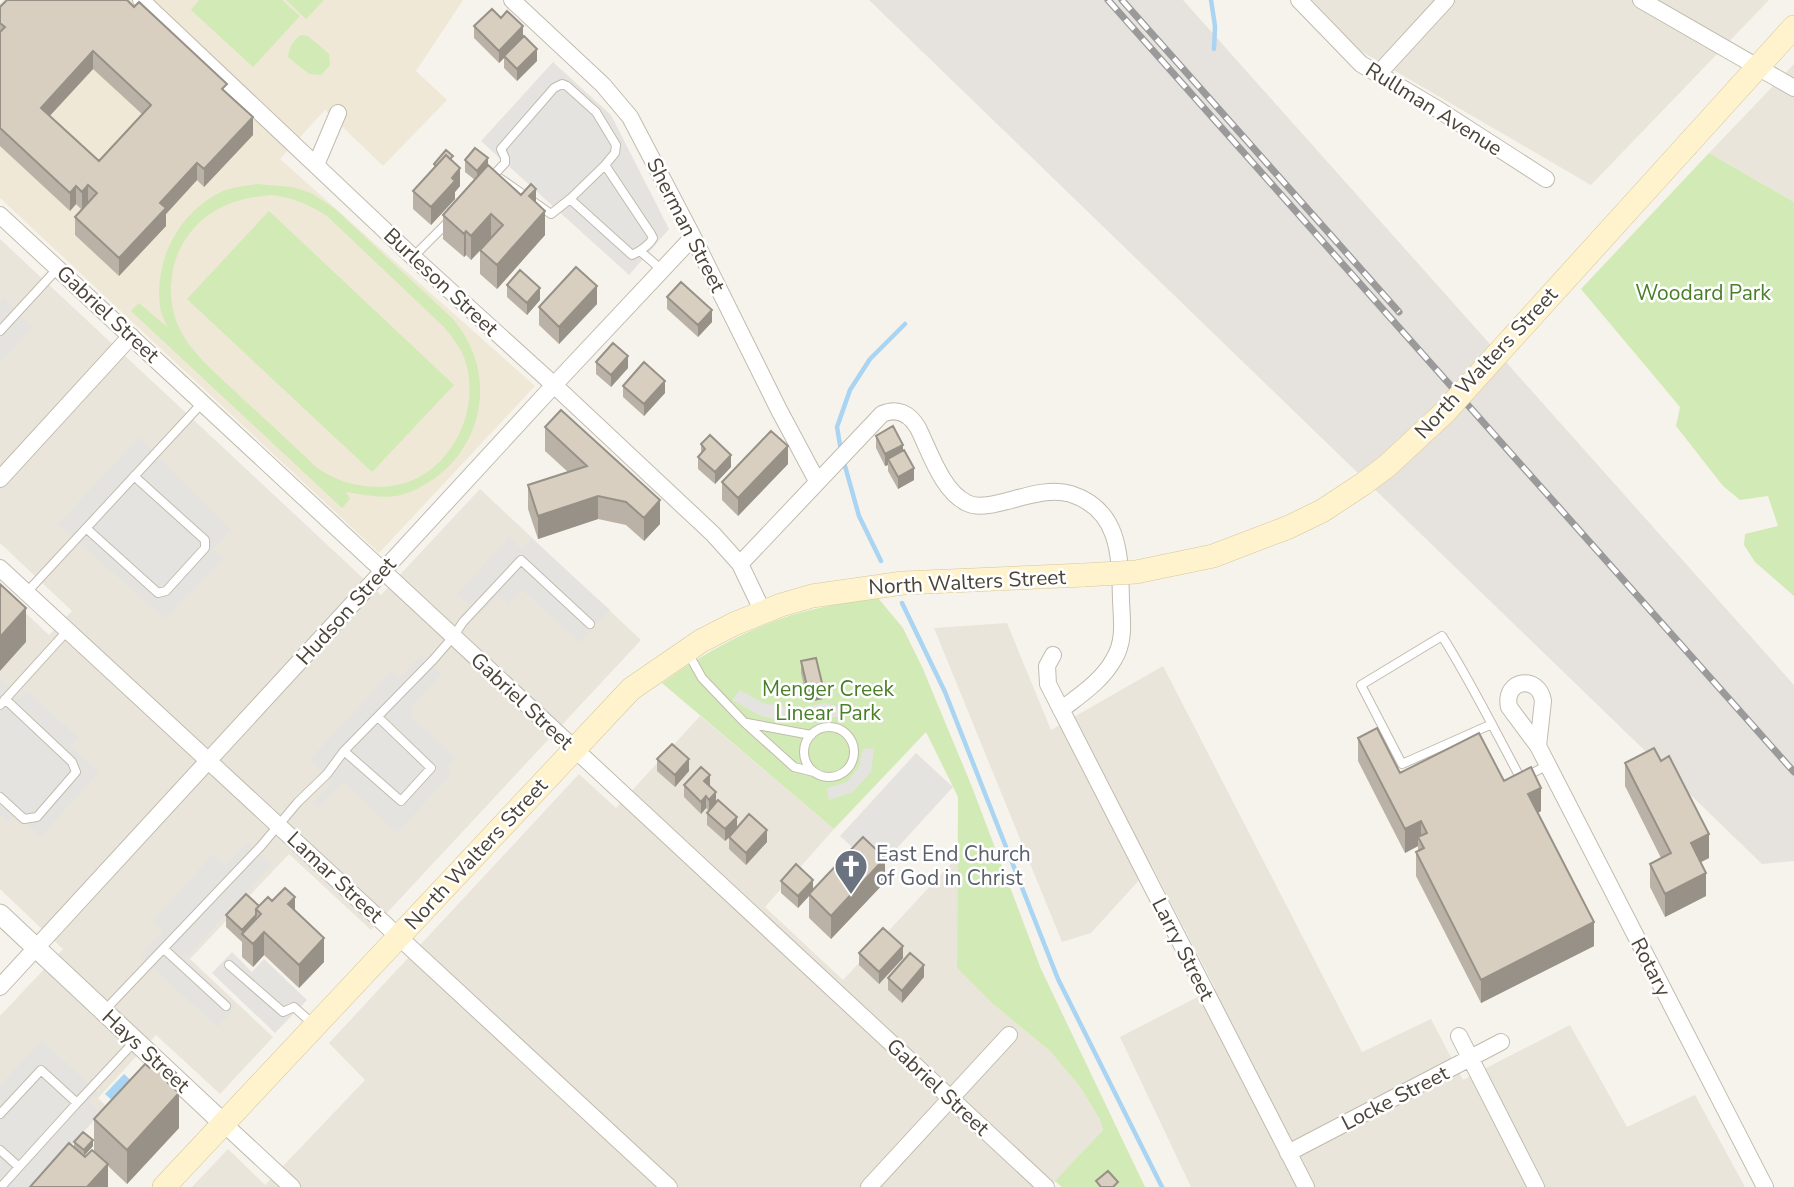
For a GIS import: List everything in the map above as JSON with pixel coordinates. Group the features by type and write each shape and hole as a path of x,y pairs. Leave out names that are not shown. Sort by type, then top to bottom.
{"main road":[{"name":"North Walters Street","path":"164,1187 631,689 701,640 764,612 812,596 888,584 1136,572 1213,556 1289,527 1322,511 1387,466 1445,412 1794,27"}],"street":[{"name":"Burleson Street","path":"141,0 413,257 713,534 740,564 764,612"},
{"name":"Sherman Street","path":"512,0 603,85 623,107 641,134 817,481"},
{"name":"Rullman Avenue","path":"1299,0 1361,64 1439,110 1546,179"},
{"path":"1378,74 1446,0"},
{"path":"1641,0 1794,88"},
{"path":"316,165 338,113"},
{"name":"Gabriel Street","path":"0,215 1046,1187"},
{"name":"Hudson Street","path":"0,987 693,237"},
{"path":"0,479 131,336"},
{"path":"740,564 882,414 897,411 905,414 914,421 947,487 968,505 983,507 1028,494 1055,491 1088,502 1103,515 1112,529 1120,557 1120,648 1101,678 1061,710"},
{"name":"Lamar Street","path":"0,568 669,1187"},
{"name":"Larry Street","path":"1053,655 1047,666 1048,684 1306,1187"},
{"name":"Rotary","path":"1538,746 1765,1187"},
{"name":"Hays Street","path":"0,914 292,1187"},
{"path":"869,1187 1009,1035"},
{"path":"1459,1036 1536,1187"},
{"name":"Locke Street","path":"1288,1153 1501,1042"}],"lane":[{"path":"485,184 505,163 501,149 554,88 562,83 596,112 616,145 615,153 606,165 551,214 494,175"},
{"path":"570,198 628,253 632,255 640,251 653,239 606,165"},
{"path":"413,257 458,211"},
{"path":"640,251 662,270"},
{"path":"0,331 58,268"},
{"path":"26,592 203,402"},
{"path":"86,528 158,593 166,591 205,548 205,540 134,476"},
{"path":"104,1011 279,826 298,802 327,774 344,751 522,560 590,624"},
{"path":"0,797 24,819 37,817 76,772 72,762 2,702 68,630"},
{"path":"1492,724 1402,764 1361,685 1442,636 1459,663 1492,724 1521,779 1548,765"},
{"path":"686,651 702,678 744,722 794,767 829,777 844,772 850,766 854,750 848,735 833,727 825,727 811,735 806,742 805,758 814,772"},
{"path":"344,751 401,802 430,768 378,717"},
{"path":"744,722 811,735"},
{"path":"164,949 226,1006"},
{"path":"229,965 283,1013 294,1007 315,1026"},
{"path":"1,1187 135,1041"},
{"path":"0,1114 41,1070 77,1103"},
{"path":"0,1150 19,1167"}],"shaded area":[{"path":"3,0 463,0 416,71 447,100 383,166 325,110 280,159 535,386 379,553 0,198 0,3"},
{"path":"869,0 1183,0 1794,685 1794,861 1762,864"},
{"path":"1312,0 1769,0 1591,185 1359,50"},
{"path":"553,62 611,115 669,229 629,275 481,141"},
{"path":"1794,64 1794,202 1709,153"},
{"path":"0,239 381,595 480,489 641,640 371,930 289,854 190,959 273,1037 220,1094 156,1035 98,1098 107,1107 32,1187 0,1187 0,1016 63,949 0,889 0,589 49,635 72,611 0,543"},
{"path":"4,298 33,327 0,362 0,303"},
{"path":"139,437 231,530 213,549 224,559 165,619 58,524"},
{"path":"509,537 522,549 532,539 610,610 580,643 522,590 508,605 497,596 480,615 457,594"},
{"path":"1007,623 1051,730 1163,666 1362,1052 1431,1019 1463,1080 1570,1025 1627,1127 1695,1095 1745,1187 1191,1187 1120,1037 1215,988 1152,866 1091,933 1062,942 934,628"},
{"path":"421,655 442,674 412,706 413,718 456,757 446,767 452,773 397,833 343,782 319,808 313,802 332,782 309,760 391,671 400,678"},
{"path":"0,679 21,698 27,691 79,738 71,747 99,772 41,837 16,814 8,822 0,815"},
{"path":"740,690 763,703 798,709 824,703 845,708 842,717 813,717 788,722 761,716 732,700"},
{"path":"700,716 834,829 765,907 843,980 958,856 957,968 993,1004 1050,1051 1081,1088 1103,1130 1050,1187 192,1187 228,1149 265,1185 365,1080 329,1043 579,774 616,808"},
{"path":"874,748 871,772 853,792 829,800 827,788 847,782 859,767 863,749"},
{"path":"916,753 953,787 877,870 840,836"},
{"path":"247,842 272,864 185,959 236,1007 217,1027 140,956 163,931 152,921 213,854 225,865"},
{"path":"232,952 252,972 264,959 307,1000 275,1033 212,973"},
{"path":"42,1040 98,1092 89,1102 101,1112 31,1187 0,1187 0,1085"}],"green space":[{"path":"199,0 282,0 300,16 253,67 191,10"},
{"path":"286,0 324,0 306,19"},
{"path":"301,35 308,36 329,54 330,65 321,75 309,74 288,57 292,44"},
{"name":"Woodard Park","path":"1709,153 1794,202 1794,596 1755,562 1744,545 1745,534 1778,526 1768,496 1740,500 1723,486 1676,426 1680,407 1581,289"},
{"path":"257,184 292,187 311,193 334,208 453,319 468,342 477,367 480,392 477,417 468,440 454,461 434,479 402,495 378,496 346,492 350,499 342,508 131,311 139,303 167,327 161,310 161,273 165,256 181,226 204,202 223,191","holes":["279,196 300,202 327,216 444,327 462,353 469,380 469,397 460,431 441,460 413,480 376,487 350,483 327,474 316,467 204,362 183,335 172,304 171,285 175,262 185,240 202,220 222,207 245,199"]},
{"path":"269,211 454,385 372,472 187,299"},
{"name":"Menger Creek Linear Park","path":"878,598 903,628 923,669 972,787 1041,969 1145,1187 1062,1187 1055,1181 1103,1130 1081,1088 1050,1051 993,1004 957,968 958,797 926,732 834,829 662,683 708,653 757,628 802,612"}],"water":[{"path":"124,1074 134,1083 115,1103 105,1094"}],"building":[{"path":"7,0 127,0 134,7 139,2 227,84 222,89 253,117 204,169 197,163 160,203 166,208 119,258 75,217 97,193 88,185 82,192 76,186 70,193 0,128 0,32 5,27 0,23 0,7","holes":["93,51 151,105 99,161 41,108"]},
{"path":"492,9 501,18 507,11 523,26 499,51 474,26"},
{"path":"524,36 537,49 517,69 504,56"},
{"path":"475,148 488,158 477,171 465,160"},
{"path":"446,150 453,156 450,159 446,155 436,166 434,164"},
{"path":"446,155 460,168 452,178 455,181 431,207 413,191"},
{"path":"488,165 521,195 531,184 536,189 529,196 545,211 497,265 480,250 503,225 491,214 471,236 466,231 464,234 443,215"},
{"path":"576,267 597,286 559,327 539,307"},
{"path":"520,270 540,288 527,303 507,285"},
{"path":"681,282 712,310 698,325 667,297"},
{"path":"613,343 628,356 611,375 596,362"},
{"path":"644,362 665,381 644,404 623,386"},
{"path":"561,410 660,500 644,518 626,502 598,496 538,516 528,485 587,466 545,427"},
{"path":"893,426 903,445 885,454 876,436"},
{"path":"771,431 788,446 738,498 722,482"},
{"path":"710,435 731,455 715,472 698,457 705,449 701,444"},
{"path":"904,450 914,468 898,477 888,459"},
{"path":"0,584 26,608 0,637"},
{"path":"816,658 823,687 808,690 801,661"},
{"path":"1377,728 1400,773 1479,733 1504,781 1531,767 1541,788 1528,794 1594,922 1481,980 1416,852 1424,848 1418,837 1427,833 1421,821 1405,829 1358,738"},
{"path":"672,744 689,759 675,775 657,759"},
{"path":"1654,748 1661,761 1669,756 1709,834 1691,843 1706,873 1665,894 1650,864 1671,853 1625,763"},
{"path":"701,767 710,775 704,781 716,792 709,800 706,796 701,802 684,785"},
{"path":"718,800 737,817 725,829 707,813"},
{"path":"749,814 767,830 746,853 729,837"},
{"path":"863,837 885,858 831,916 809,894"},
{"path":"796,864 813,880 798,896 781,881"},
{"path":"285,888 295,897 288,904 324,938 299,965 264,932 253,944 242,934 261,914 256,909 268,897 272,901"},
{"path":"246,894 259,906 256,915 242,930 226,915"},
{"path":"883,928 903,946 879,972 859,953"},
{"path":"910,953 924,965 902,991 888,978"},
{"path":"154,1063 162,1070 166,1065 176,1073 168,1083 179,1093 127,1150 94,1119 145,1064 150,1068"},
{"path":"83,1132 93,1140 84,1150 74,1142"},
{"path":"69,1143 85,1157 92,1150 108,1164 87,1187 30,1187"},
{"path":"1108,1171 1118,1182 1113,1187 1101,1187 1096,1181"}],"waterway":[{"path":"1211,0 1215,26 1214,49"},
{"path":"841,451 837,427 850,390 870,359 905,324"},
{"path":"843,459 859,516 881,561"},
{"path":"902,603 945,692 1058,979 1162,1187"}],"railway":[{"path":"1108,0 1794,772"},
{"path":"1122,0 1399,312"}],"place":[{"name":"East End Church of God in Christ","path":"851,896"}]}
